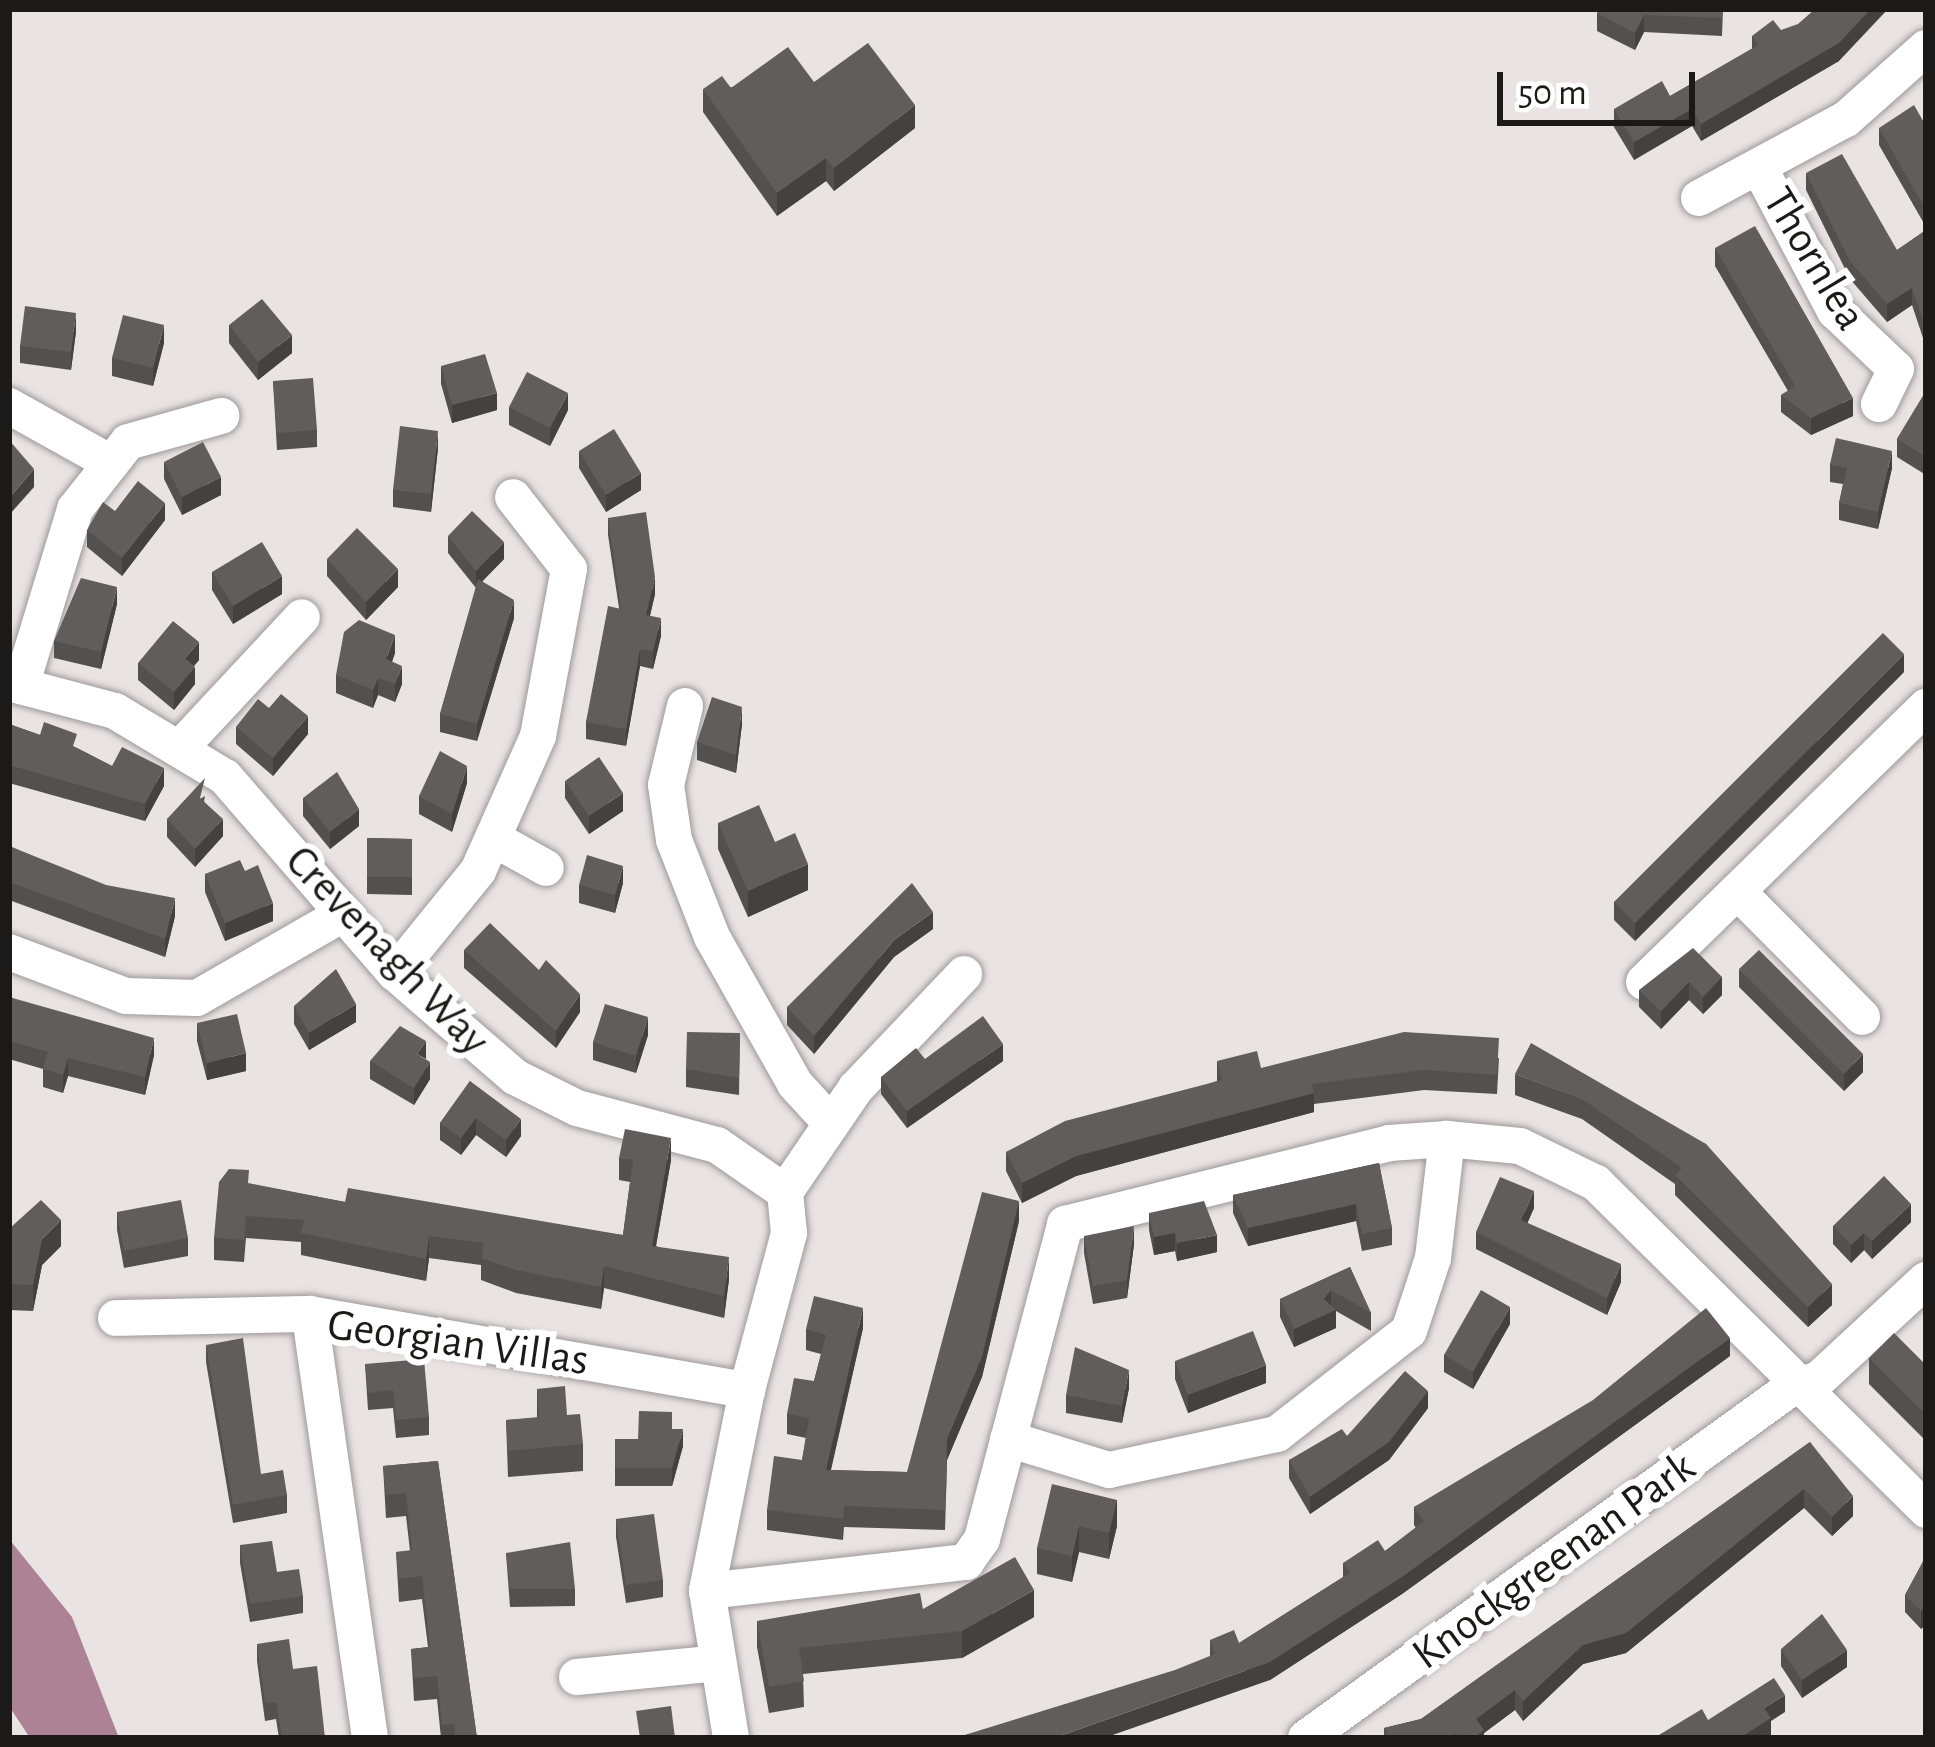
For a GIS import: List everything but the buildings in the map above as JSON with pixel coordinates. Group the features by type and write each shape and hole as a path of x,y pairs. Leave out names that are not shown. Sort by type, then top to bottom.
{"street":[{"name":"Thornlea","path":"1699,198 1846,119 1921,65"},
{"name":"Thornlea","path":"1760,169 1835,311 1896,370 1879,404"},
{"path":"9,406 111,463"},
{"path":"15,685 75,509 128,442 221,416"},
{"path":"395,973 496,840 538,736 569,590 557,542 513,496"},
{"path":"179,749 302,617"},
{"name":"Crevenagh Way","path":"15,685 116,711 225,777 395,973 515,1077 578,1108 717,1145 785,1192"},
{"path":"685,706 666,785 674,840 712,937 795,1084 830,1122"},
{"path":"1644,982 1926,707"},
{"path":"496,840 546,868"},
{"path":"1738,892 1862,1017"},
{"path":"9,952 126,995 197,998 343,914"},
{"path":"731,1738 710,1664 706,1591 747,1390 789,1233 785,1192 830,1122 964,974"},
{"path":"1008,1439 1109,1470 1277,1434 1408,1330 1433,1258 1447,1139"},
{"path":"706,1591 966,1562 1008,1439 1065,1224 1368,1148 1447,1139 1520,1146 1596,1183 1926,1510"},
{"name":"Knockgreenan Park","path":"1306,1738 1802,1386 1926,1280"},
{"path":"116,1318 310,1314"},
{"name":"Georgian Villas","path":"370,1738 310,1314 747,1390"},
{"path":"577,1677 710,1664"}],"shaded area":[{"path":"9,1539 72,1617 119,1738 30,1738 9,1706"}]}
